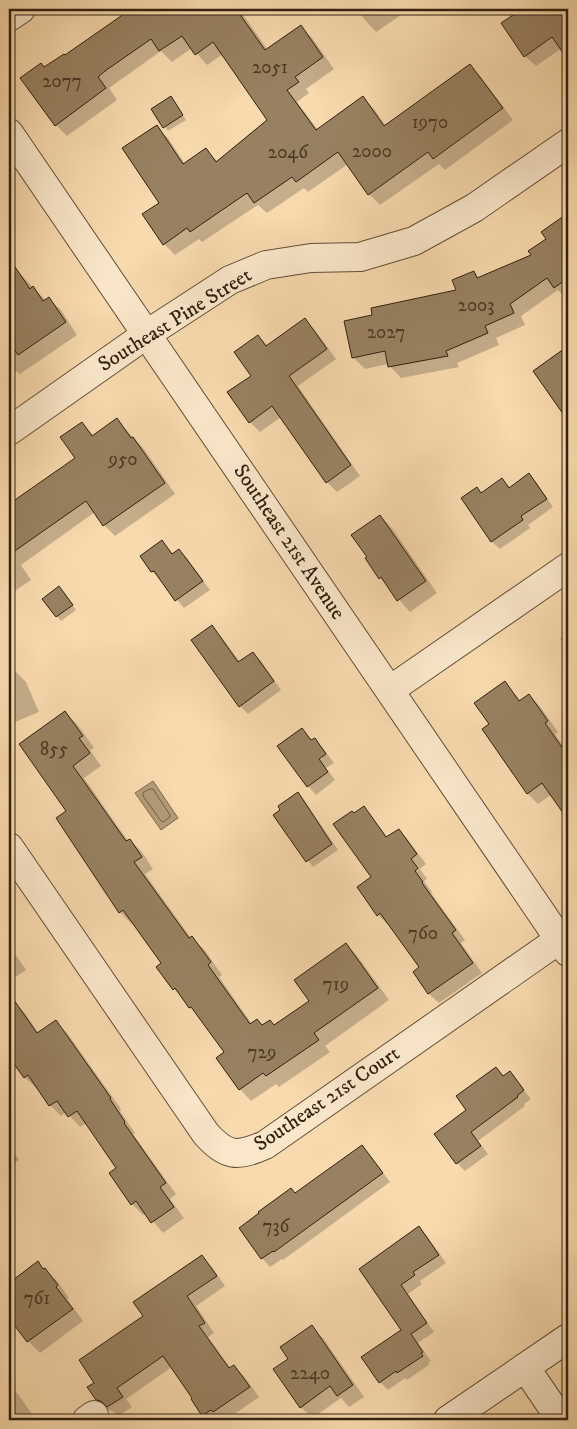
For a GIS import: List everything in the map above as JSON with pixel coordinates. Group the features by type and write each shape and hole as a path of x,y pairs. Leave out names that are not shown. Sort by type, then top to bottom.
{"street":[{"path":"9,17 21,9"},
{"name":"Southeast 21st Avenue","path":"9,133 564,946"},
{"name":"Southeast Pine Street","path":"9,431 147,334 230,280 266,265 311,258 360,257 414,241 474,208 568,143"},
{"path":"390,690 568,567"},
{"name":"Southeast 21st Court","path":"9,848 206,1134 218,1147 231,1153 249,1152 265,1145 564,946"},
{"path":"448,1420 568,1338"},
{"path":"525,1367 561,1420"}],"water":[{"path":"153,781 178,818 161,830 135,793"}],"building":[{"path":"131,9 236,9 265,50 301,25 323,57 295,77 299,82 287,90 316,130 363,96 384,126 470,64 503,108 433,159 428,152 368,195 338,152 296,182 292,177 254,203 247,193 190,232 187,228 163,245 142,214 159,203 122,148 157,125 183,164 206,148 216,162 267,120 213,42 195,55 182,36 159,51 151,39 105,71 98,77 106,88 55,126 20,78 41,63 44,67 65,55"},
{"path":"522,9 558,9 568,24 568,60 552,37 524,57 501,23"},
{"path":"171,96 183,115 163,128 151,109"},
{"path":"568,213 568,278 554,288 547,278 510,304 514,313 485,326 488,333 446,351 448,356 388,367 385,351 352,358 344,321 372,315 371,308 456,290 452,280 474,271 477,278 531,255 528,251 546,239 541,232"},
{"path":"9,258 30,289 33,286 43,301 49,297 66,322 18,355 9,342"},
{"path":"305,318 327,349 289,376 351,465 326,483 272,406 249,423 227,392 251,376 234,352 258,335 266,346"},
{"path":"568,346 568,421 533,371"},
{"path":"117,418 131,438 133,437 165,483 103,526 86,501 9,555 9,504 75,458 60,437 82,422 92,436"},
{"path":"529,473 547,499 521,516 523,520 491,542 461,498 477,487 481,493 502,478 509,488"},
{"path":"380,515 426,581 397,601 381,577 379,579 365,558 367,557 351,535"},
{"path":"162,540 172,554 179,549 203,581 175,601 154,571 151,572 140,556"},
{"path":"59,586 73,605 56,617 42,599"},
{"path":"212,625 238,662 253,652 274,681 239,707 191,640"},
{"path":"505,681 519,701 529,694 548,721 545,723 568,756 568,820 542,783 527,794 482,729 489,724 474,703"},
{"path":"65,711 83,736 79,738 90,753 73,766 126,841 130,839 142,857 134,862 189,938 192,936 211,962 208,965 250,1024 257,1019 262,1025 270,1020 274,1025 309,1001 294,980 346,943 378,988 314,1033 319,1040 266,1076 263,1073 239,1090 216,1058 224,1052 191,1007 189,1008 175,988 173,990 156,967 161,963 123,910 119,913 56,818 66,811 19,744"},
{"path":"302,728 311,740 315,738 326,754 319,759 328,772 307,787 277,746"},
{"path":"298,792 332,844 306,862 273,815 280,810 278,806"},
{"path":"364,806 386,837 399,829 417,854 411,859 418,868 415,871 456,930 452,933 473,963 428,994 413,972 419,967 380,913 377,916 357,887 371,877 333,824 352,811 354,813"},
{"path":"9,993 37,1033 56,1020 111,1098 124,1123 166,1183 160,1187 174,1207 151,1223 136,1201 131,1205 109,1173 116,1168 77,1111 68,1117 57,1101 49,1106 28,1075 24,1078 9,1057"},
{"path":"496,1067 503,1076 510,1071 524,1090 518,1097 471,1132 481,1146 456,1164 434,1134 466,1110 456,1096"},
{"path":"362,1145 383,1173 274,1252 261,1259 239,1228 291,1188 295,1193"},
{"path":"419,1226 439,1255 413,1272 415,1275 401,1285 427,1323 411,1334 423,1352 421,1353 423,1356 379,1383 361,1357 401,1330 359,1269"},
{"path":"202,1255 217,1276 187,1296 205,1323 199,1326 229,1368 234,1365 250,1387 213,1412 211,1410 202,1416 163,1356 117,1388 123,1397 107,1407 101,1401 96,1400 87,1387 94,1383 79,1360 143,1316 133,1302"},
{"path":"38,1261 58,1285 56,1287 73,1309 27,1342 9,1318 9,1283"},
{"path":"312,1325 353,1385 337,1396 330,1386 300,1408 273,1369 288,1359 280,1347"}]}
